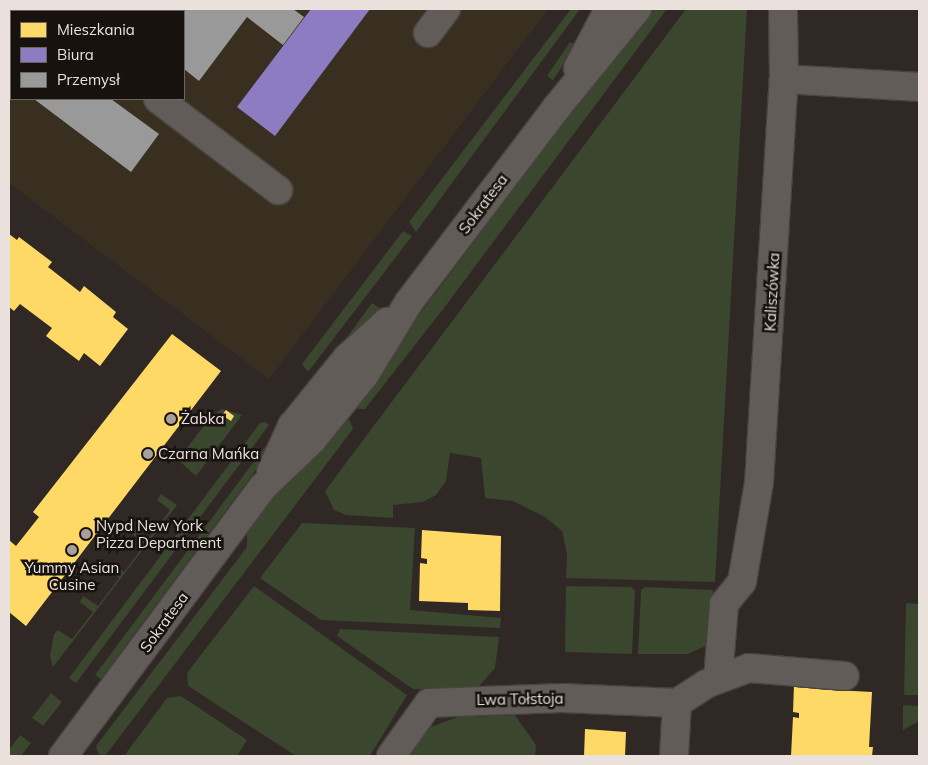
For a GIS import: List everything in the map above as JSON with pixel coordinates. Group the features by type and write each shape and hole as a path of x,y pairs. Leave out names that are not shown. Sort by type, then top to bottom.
{"street":[{"path":"428,33 446,9"},
{"name":"Sokratesa","path":"557,106 609,9"},
{"name":"Sokratesa","path":"63,756 263,487 292,426 347,358 410,302 557,106 637,9"},
{"name":"Kaliszówka","path":"718,679 724,604 742,584 759,482 784,79 784,9"},
{"path":"784,79 919,87"},
{"path":"159,100 278,190"},
{"path":"674,756 677,703 690,692 749,668 845,676"},
{"name":"Lwa Tołstoja","path":"391,756 429,703 562,698 677,703"}],"shaded area":[{"path":"9,9 548,9 269,379 9,183"}],"green space":[{"path":"571,9 580,9 416,232 409,222"},
{"path":"649,9 667,9 447,304 365,409 359,409 352,404"},
{"path":"686,9 747,9 715,582 566,578 567,554 562,531 545,517 513,501 485,498 481,458 450,453 446,481 436,495 423,502 393,505 393,518 346,515 334,510 325,491"},
{"path":"570,42 576,45 553,80 547,76"},
{"path":"403,231 412,236 308,372 302,364"},
{"path":"372,303 381,309 380,313 317,378"},
{"path":"222,409 242,415 196,476 178,460 212,415"},
{"path":"342,417 350,421 353,429 105,756 98,754 96,746 247,547 247,526"},
{"path":"266,422 269,425 76,683 69,678 260,423"},
{"path":"273,436 278,440 101,679 95,675"},
{"path":"161,494 177,505 53,667 50,656 54,634 58,630 72,639 93,612 80,602 83,596 98,606 119,578 106,566 110,562 124,572 145,544 132,534 134,529 149,538 170,510 157,500"},
{"path":"302,523 415,528 410,610 501,618 500,628 321,620 260,578"},
{"path":"254,586 407,695 370,756 296,756 188,686 187,673"},
{"path":"566,586 631,587 635,591 632,654 565,652"},
{"path":"645,587 713,590 708,645 688,654 638,654 641,590"},
{"path":"906,603 919,604 919,695 904,695"},
{"path":"340,629 499,637 495,668 475,691 413,689 337,636"},
{"path":"51,693 62,702 43,726 32,718"},
{"path":"181,696 247,740 237,756 124,756 167,698"},
{"path":"903,705 919,706 919,721 903,730"},
{"path":"515,715 536,745 535,756 406,756 425,729 458,717"},
{"path":"20,735 31,743 21,756 9,756 9,750"}],"building: Mieszkania":[{"path":"9,234 17,240 19,237 52,262 48,267 80,292 84,286 116,312 113,317 128,329 100,366 84,353 79,361 46,336 52,328 20,304 14,311 9,307"},
{"path":"172,334 221,371 26,626 9,612 9,540 16,546 39,517 33,512"},
{"path":"226,410 234,416 231,421 222,415"},
{"path":"422,530 501,536 500,611 468,610 468,603 419,601 420,563 427,564 427,559 421,558"},
{"path":"794,685 816,686 816,689 872,692 869,747 873,747 872,756 791,756 793,717 799,718 799,713 793,712"},
{"path":"585,729 626,732 625,756 584,756"}],"building: Biura":[{"path":"311,9 370,9 275,136 237,107"}],"building: Przemysł":[{"path":"104,9 293,9 304,17 283,45 247,17 199,81 185,70 185,10"},
{"path":"35,100 112,100 159,134 131,172"}],"place":[{"name":"Żabka","path":"171,419"},
{"name":"Czarna Mańka","path":"148,454"},
{"name":"Nypd New York Pizza Department","path":"86,534"},
{"name":"Yummy Asian Cusine","path":"72,550"}]}
